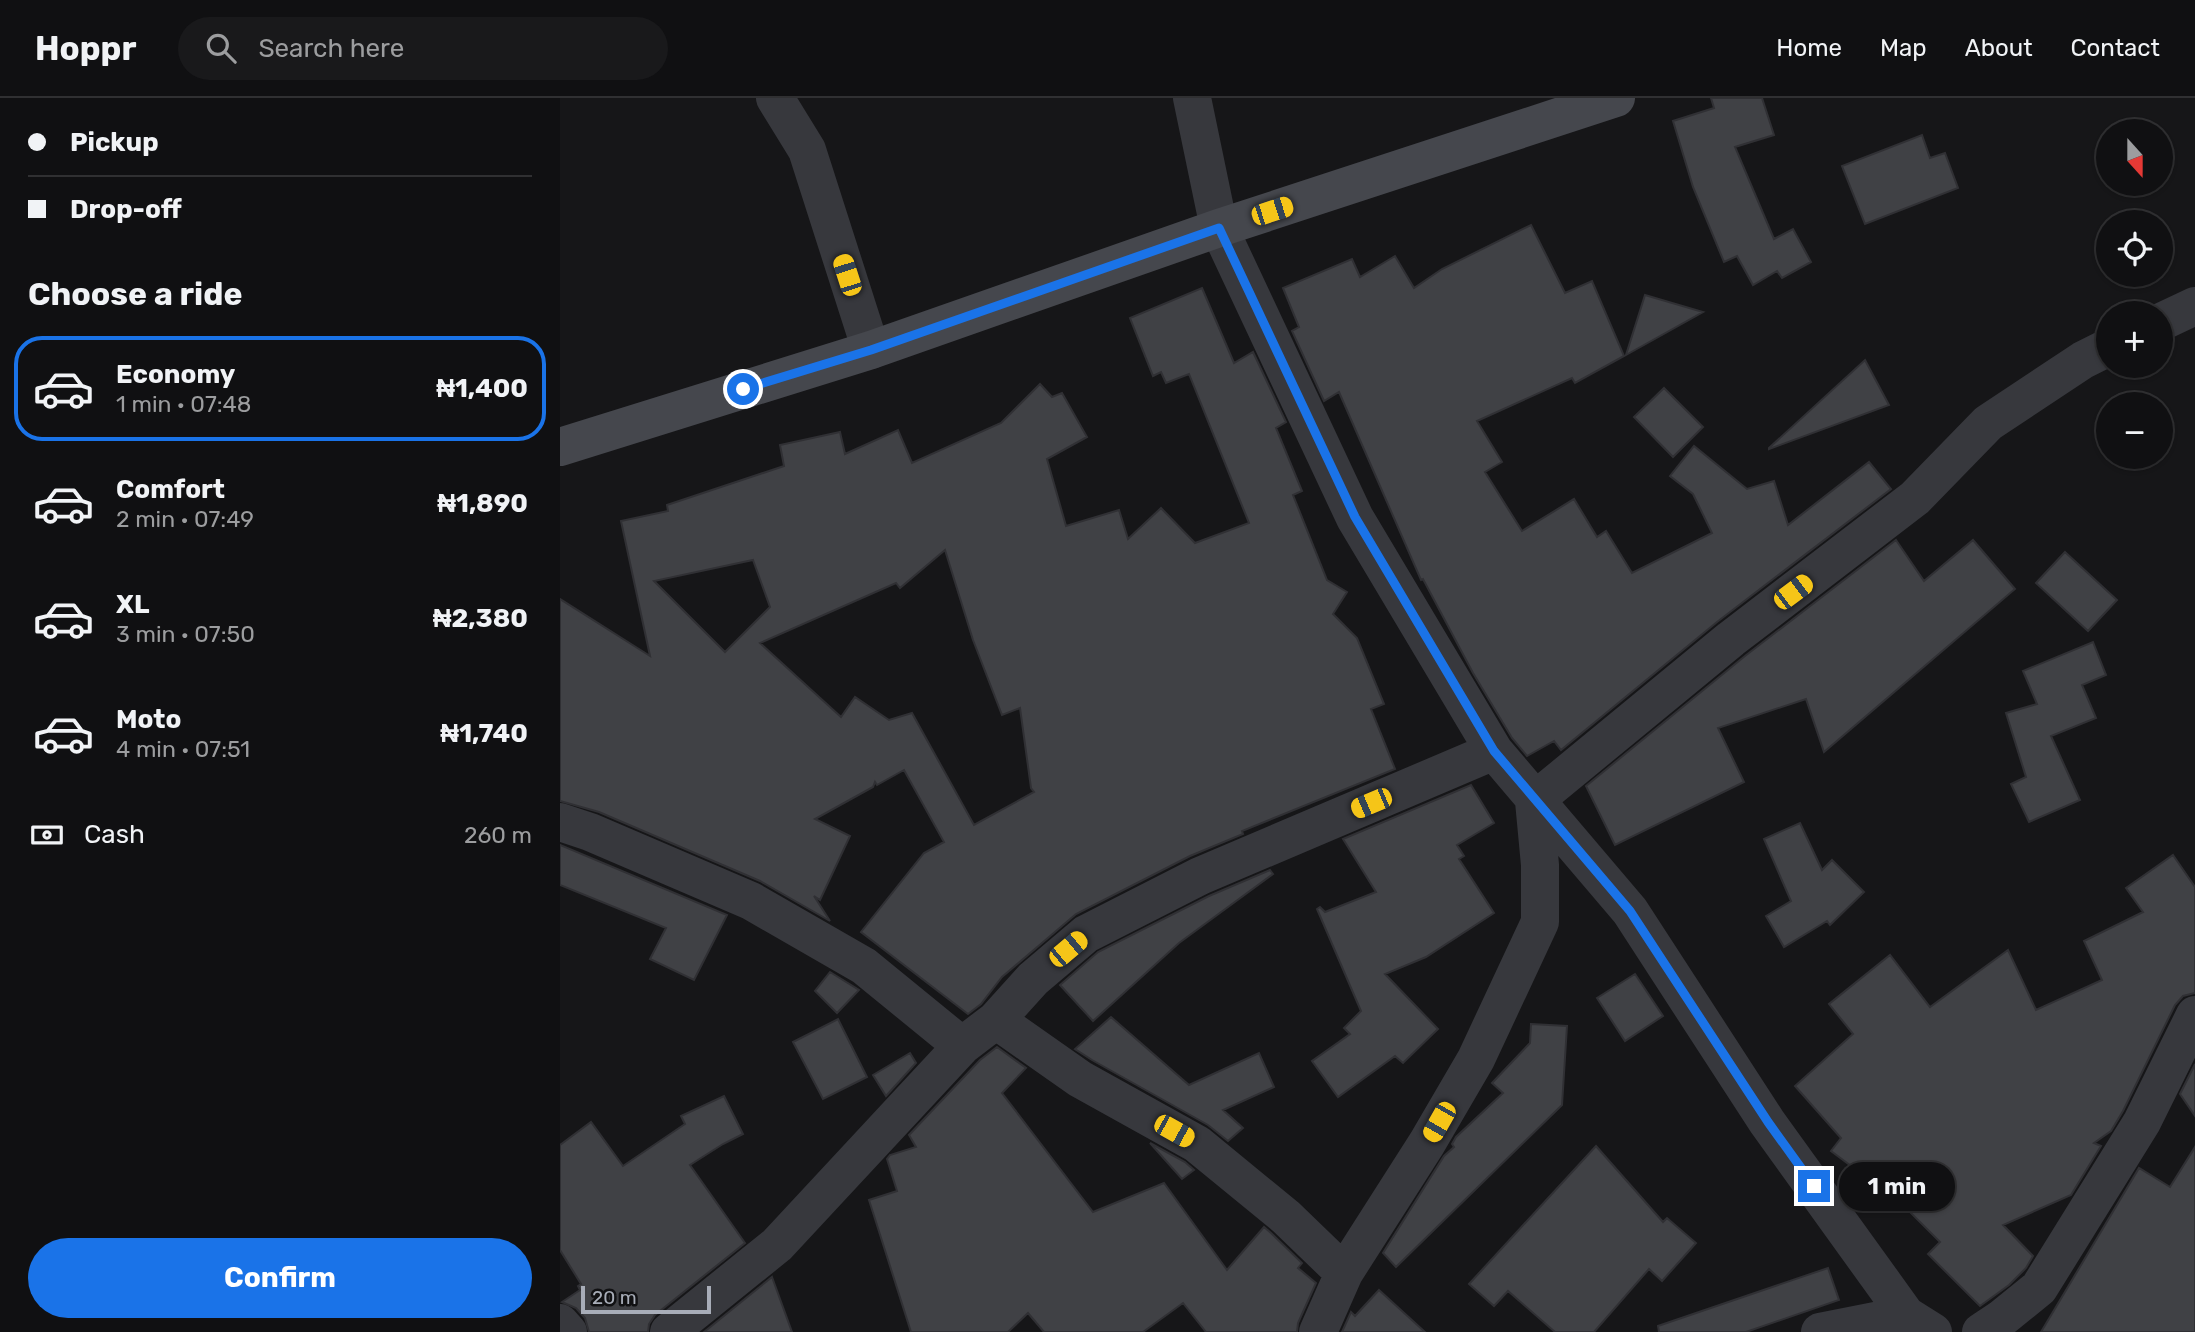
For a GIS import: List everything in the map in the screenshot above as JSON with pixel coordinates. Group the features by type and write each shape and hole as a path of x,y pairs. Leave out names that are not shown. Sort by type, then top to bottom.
{"street":[{"path":"775,98 807,150 871,350"},
{"path":"1192,98 1219,228 1355,517 1494,751 1630,911 1768,1122 1920,1323"},
{"path":"560,447 871,350 1219,228 1616,98"},
{"path":"2173,317 2195,306"},
{"path":"1534,801 1731,639 1915,498 1988,423 2096,354"},
{"path":"669,1332 777,1245 962,1046 996,1020 1033,979 1086,934 1200,876 1494,751"},
{"path":"1318,1332 1344,1273 1427,1143 1476,1059 1540,922 1540,865 1534,801"},
{"path":"560,822 590,832 751,901 864,966 962,1046"},
{"path":"1981,1332 2039,1288 2142,1122 2195,1016"},
{"path":"996,1020 1080,1079 1197,1144 1286,1217 1344,1273"},
{"path":"560,1323 568,1332"},
{"path":"1820,1332 1920,1323"}],"building":[{"path":"1711,98 1762,98 1774,135 1735,147 1774,239 1793,229 1811,262 1782,278 1777,271 1753,285 1737,256 1724,262 1693,187 1673,121 1714,108"},
{"path":"1922,135 1930,158 1945,153 1958,188 1865,224 1842,166"},
{"path":"1531,225 1565,293 1592,281 1624,356 1575,383 1572,378 1477,421 1502,462 1485,472 1522,531 1574,499 1597,537 1606,531 1632,573 1712,533 1693,494 1670,476 1694,446 1747,489 1774,481 1788,525 1869,462 1891,489 1717,622 1561,750 1554,741 1527,756 1512,738 1473,673 1423,579 1421,580 1339,392 1324,401 1292,331 1299,327 1283,288 1352,259 1360,277 1395,256 1414,288 1442,269"},
{"path":"1202,288 1234,363 1253,352 1286,422 1276,428 1302,491 1293,495 1327,580 1347,592 1333,614 1357,638 1384,704 1371,709 1395,769 1242,831 1243,834 1190,856 1076,914 1002,977 981,1004 968,1014 861,932 924,853 944,842 904,770 877,785 875,782 873,787 815,819 850,836 820,900 814,896 830,921 760,881 599,812 560,801 560,599 650,656 621,521 668,511 667,505 784,466 780,445 840,432 845,454 898,430 912,463 1001,423 1040,384 1052,397 1062,393 1087,437 1047,459 1066,526 1119,510 1128,539 1161,508 1195,543 1249,523 1189,374 1166,383 1161,372 1153,376 1130,318","holes":["945,550 973,640 1002,715 1020,708 1031,788 1034,792 974,825 912,713 889,720 855,697 841,717 760,643 896,583 900,588","753,560 770,607 725,652 654,581"]},
{"path":"1645,295 1703,312 1626,355"},
{"path":"1865,360 1889,405 1769,449 1769,448"},
{"path":"1664,388 1703,427 1673,457 1634,417"},
{"path":"1896,540 1924,581 1973,540 2015,589 1824,752 1806,699 1718,728 1744,782 1615,845 1586,786 1745,656"},
{"path":"2065,552 2117,600 2088,631 2036,583"},
{"path":"2093,642 2106,675 2082,685 2096,718 2051,736 2080,800 2029,822 2011,784 2026,777 2006,713 2037,704 2023,671"},
{"path":"1471,785 1494,823 1457,845 1464,856 1459,859 1494,913 1426,957 1385,974 1438,1029 1403,1063 1395,1056 1338,1097 1312,1061 1350,1034 1344,1028 1361,1011 1317,909 1320,907 1325,912 1376,892 1343,839"},
{"path":"1800,823 1822,870 1832,860 1864,892 1830,925 1827,921 1784,947 1766,916 1791,901 1764,839"},
{"path":"560,845 727,915 694,980 650,959 666,928 560,885"},
{"path":"2173,855 2195,887 2195,993 2183,996 2175,1005 2123,1111 2111,1131 2094,1143 2101,1146 2071,1195 2003,1225 2033,1256 2026,1268 2009,1285 1980,1306 1928,1254 1940,1242 1873,1175 1870,1180 1831,1151 1841,1138 1795,1086 1853,1034 1829,1004 1890,955 1930,1007 2008,950 2036,1010 2102,980 2084,941 2143,912 2126,888"},
{"path":"1270,870 1273,874 1179,943 1093,1021 1060,985 1098,952 1209,896"},
{"path":"830,972 859,990 837,1013 815,991"},
{"path":"1635,974 1663,1016 1625,1041 1597,998"},
{"path":"1111,1017 1189,1085 1259,1053 1274,1087 1223,1110 1243,1128 1228,1141 1208,1125 1075,1049"},
{"path":"838,1019 867,1077 823,1099 793,1042"},
{"path":"1531,1024 1567,1026 1562,1105 1396,1267 1383,1253 1444,1156 1454,1147 1452,1144 1456,1137 1503,1093 1492,1083 1530,1043"},
{"path":"997,1047 1026,1068 1002,1093 1093,1212 1164,1183 1227,1270 1264,1227 1271,1233 1302,1263 1298,1268 1316,1283 1298,1323 1297,1332 1206,1332 1183,1303 1143,1332 1044,1332 1028,1313 1008,1332 911,1332 869,1200 897,1191 887,1159 890,1155 916,1147 909,1135 980,1060"},
{"path":"910,1053 916,1063 886,1096 873,1075"},
{"path":"2195,1064 2195,1116 2180,1094"},
{"path":"724,1096 743,1134 690,1165 745,1243 655,1315 649,1324 648,1332 589,1332 585,1318 576,1308 562,1302 580,1290 578,1286 581,1284 560,1250 560,1145 591,1122 623,1166 685,1124 681,1116"},
{"path":"1150,1143 1185,1162 1194,1170 1182,1179"},
{"path":"1596,1146 1663,1222 1667,1218 1696,1243 1662,1281 1649,1269 1594,1332 1555,1332 1508,1291 1494,1306 1469,1284"},
{"path":"2195,1147 2195,1332 2041,1332 2139,1168 2170,1187"},
{"path":"1828,1268 1839,1300 1746,1332 1659,1332 1658,1326"},
{"path":"772,1277 792,1332 704,1332"},
{"path":"1379,1290 1425,1332 1342,1332 1351,1312 1355,1316"}],"route":[{"path":"743,389 871,350 1219,228 1355,517 1494,751 1630,911 1768,1122 1814,1186"}]}
